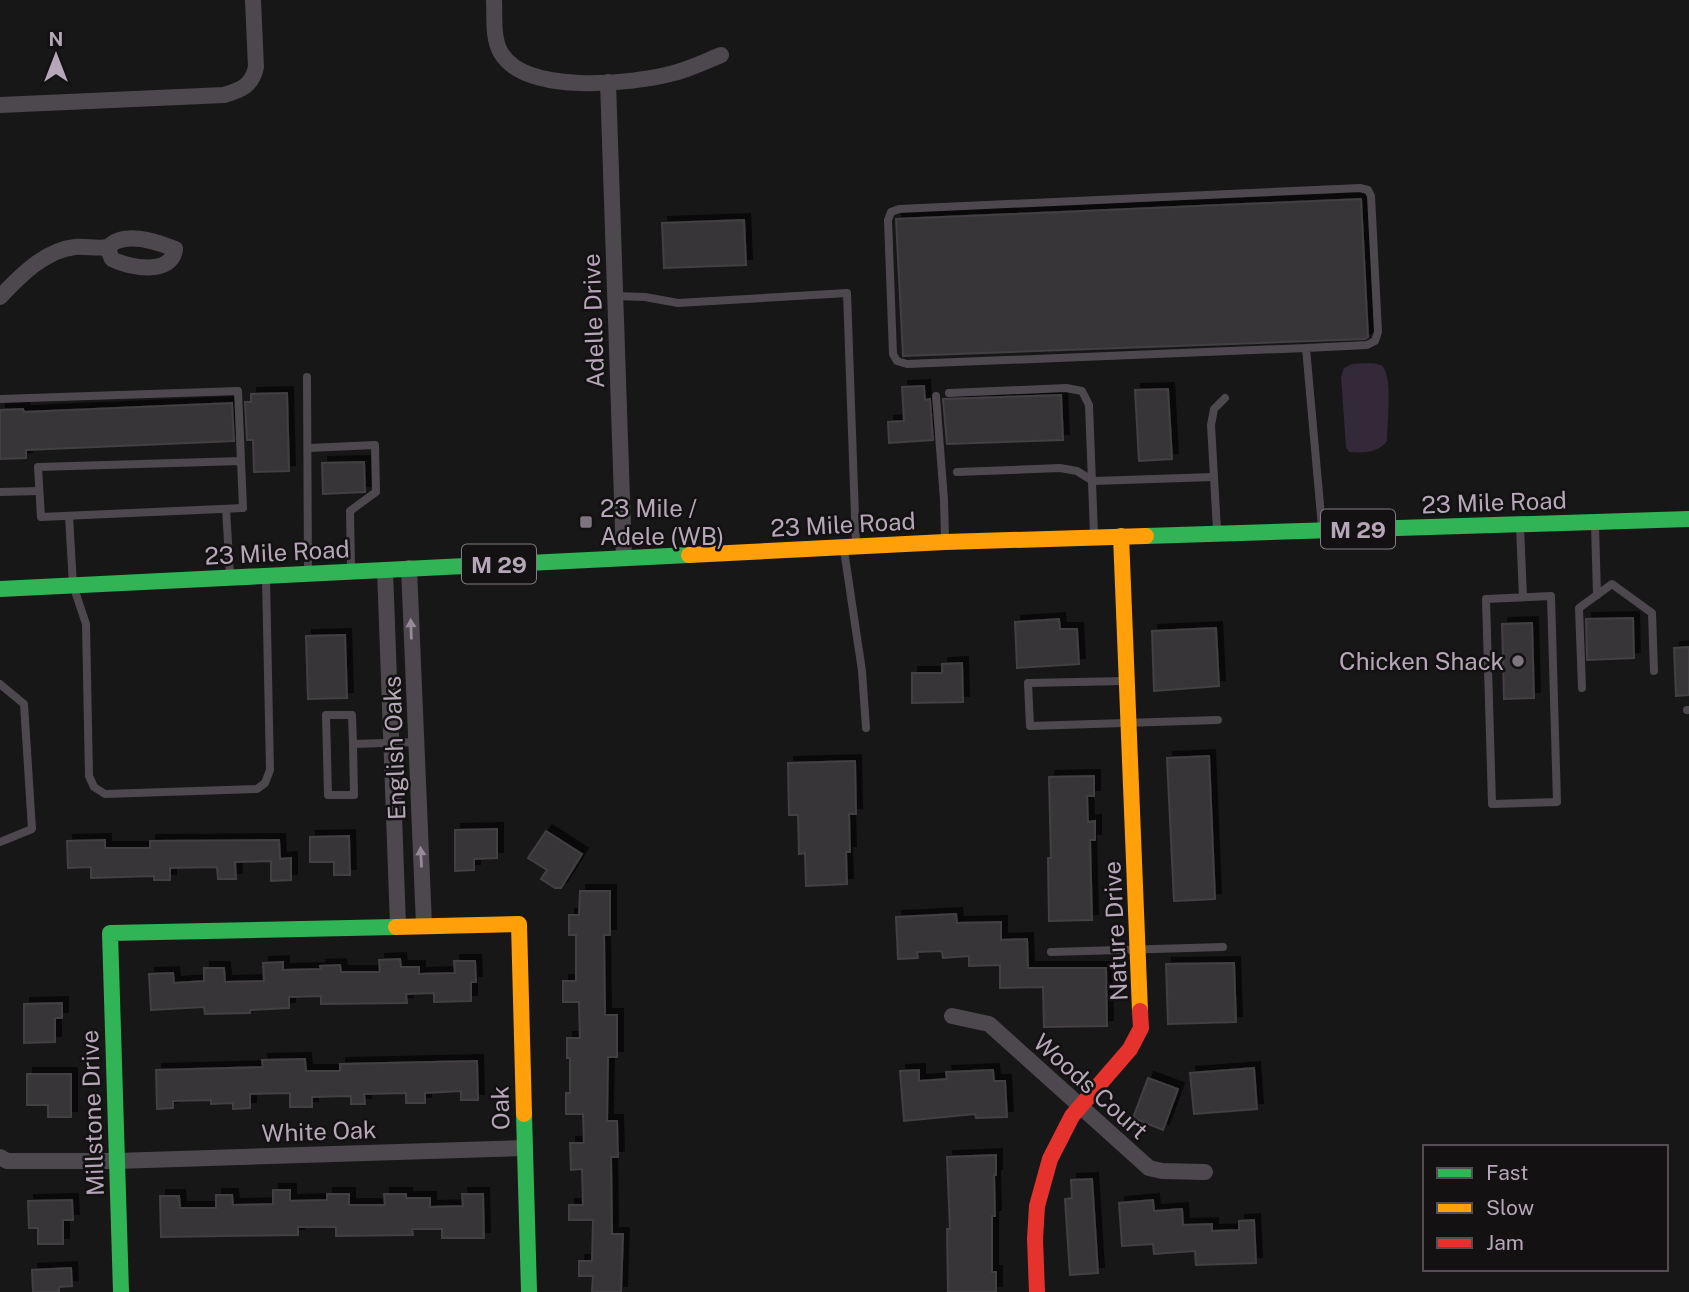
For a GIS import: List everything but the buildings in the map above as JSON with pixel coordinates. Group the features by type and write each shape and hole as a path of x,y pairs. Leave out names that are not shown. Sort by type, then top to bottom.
{"street":[{"path":"0,105 224,95 248,86 256,67 253,0"},
{"path":"494,0 495,38 502,54 524,71 555,82 650,79 673,74 721,55"},
{"name":"Adelle Drive","path":"608,82 624,558"},
{"path":"0,297 33,265 61,250 107,247 128,238 158,242 174,249 174,257 170,262 145,267 112,259 107,247"},
{"name":"23 Mile Road","path":"0,589 945,542 1689,519"},
{"name":"Nature Drive","path":"1037,1292 1036,1223 1039,1194 1059,1141 1080,1106 1135,1045 1141,1028 1121,536"},
{"name":"English Oaks","path":"409,569 425,925"},
{"name":"English Oaks","path":"385,570 398,925"},
{"name":"Oak","path":"425,925 519,924 529,1292"},
{"path":"398,925 425,925"},
{"name":"Millstone Drive","path":"121,1292 110,933 398,925"},
{"name":"Woods Court","path":"953,1016 989,1024 1149,1168 1205,1172"},
{"name":"White Oak","path":"0,1157 7,1161 116,1161 524,1148"}],"lane":[{"path":"1360,188 1368,190 1371,196 1378,332 1375,341 1367,345 1306,348 907,364 897,361 893,354 888,220 891,212 900,209 1360,188"},
{"path":"615,296 645,297 678,303 847,293 850,547 866,728"},
{"path":"1306,348 1322,530"},
{"path":"307,377 308,574"},
{"path":"949,393 1066,388 1082,391 1089,405 1094,537"},
{"path":"0,399 238,391 241,461 243,508 41,517 38,467 241,461"},
{"path":"936,396 945,542"},
{"path":"1217,533 1211,425 1214,409 1225,398"},
{"path":"309,448 375,445 376,492 350,511 352,572"},
{"path":"957,472 1060,468 1077,471 1093,481 1214,477"},
{"path":"0,492 39,491"},
{"path":"226,509 230,578"},
{"path":"69,516 73,585 86,624 89,776 94,787 105,794 257,789 265,783 270,770 265,576"},
{"path":"1595,522 1597,595"},
{"path":"1520,525 1523,597"},
{"path":"1582,688 1579,608 1612,584 1652,613 1654,671"},
{"path":"1551,596 1557,802 1492,804 1486,598 1523,597 1551,596"},
{"path":"1128,680 1028,683 1030,726 1218,720"},
{"path":"0,684 24,704 32,829 0,842"},
{"path":"327,715 352,715 353,744 355,795 328,795 327,715"},
{"path":"353,744 416,742"},
{"path":"1051,952 1223,947"}],"shaded area":[{"path":"1352,364 1380,365 1387,377 1387,441 1370,451 1349,452 1346,447 1341,377 1344,368"}],"traffic: fast":[{"path":"1146,536 1689,519"},
{"path":"0,589 689,555"},
{"path":"121,1292 110,933 396,927"},
{"path":"524,1114 529,1292"}],"traffic: slow":[{"path":"1121,536 1140,1011"},
{"path":"689,555 945,542 1146,536"},
{"path":"396,927 519,924 524,1114"}],"traffic: jam":[{"path":"1037,1292 1037,1206 1050,1159 1072,1116 1130,1049 1141,1028 1140,1011"}],"place":[{"name":"23 Mile / Adele (WB)","path":"586,522"},
{"name":"Chicken Shack","path":"1518,661"}]}
